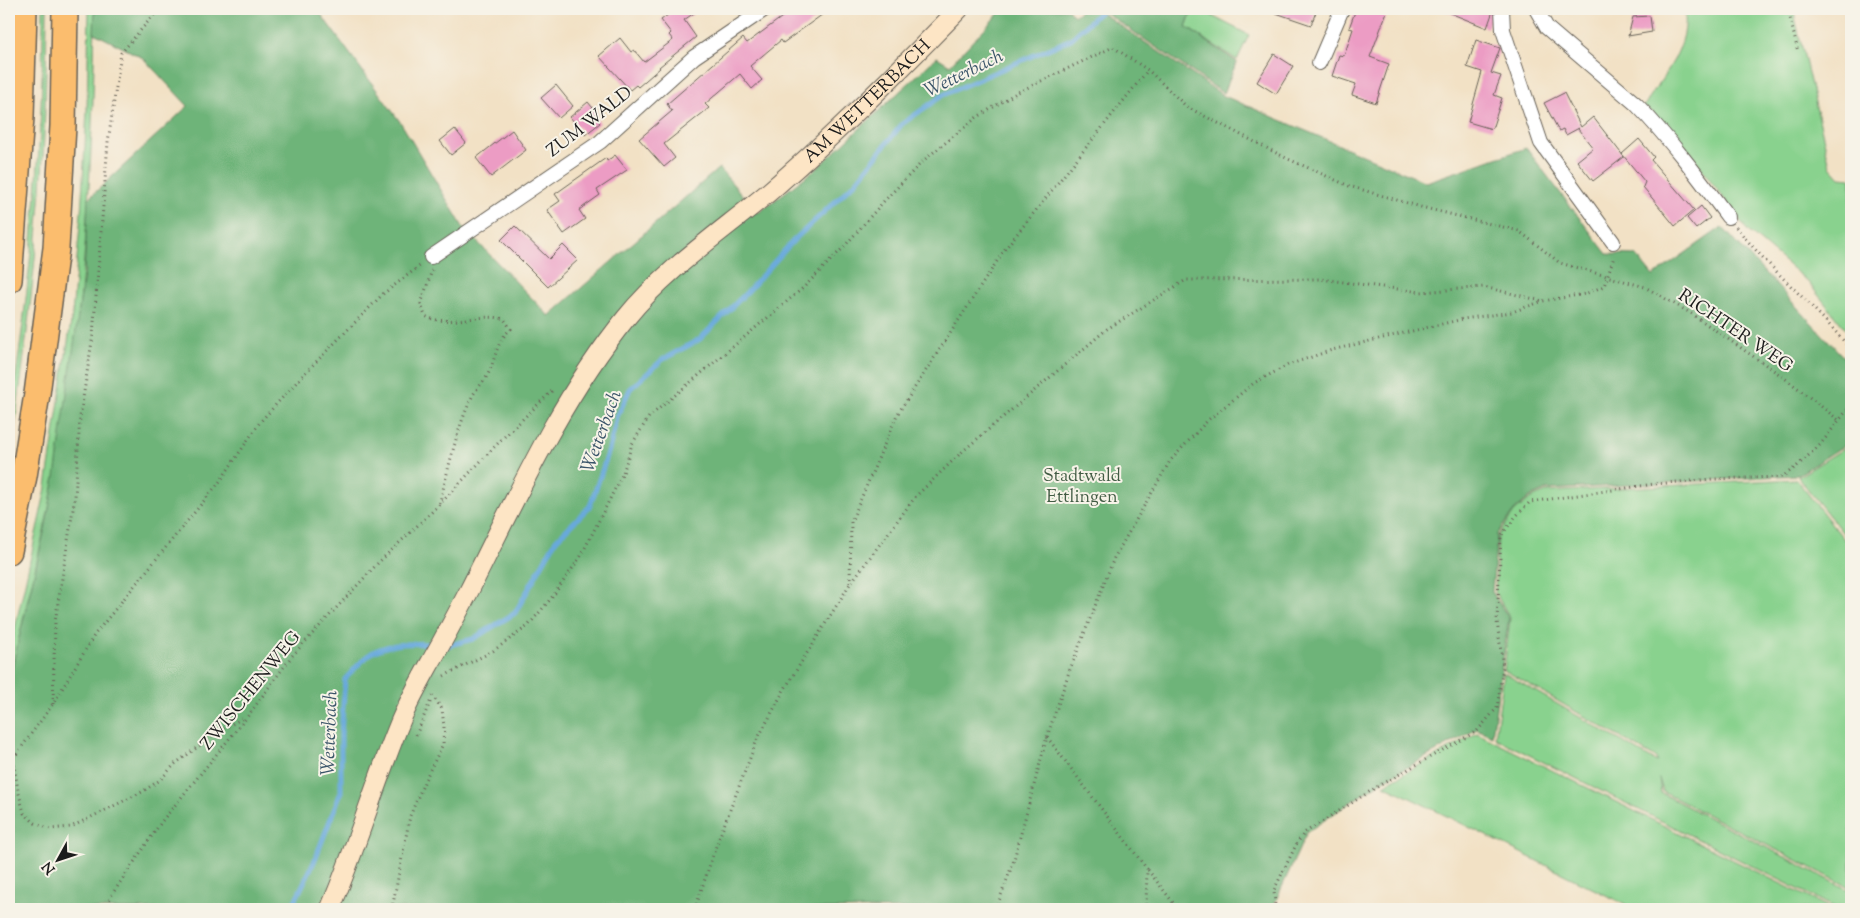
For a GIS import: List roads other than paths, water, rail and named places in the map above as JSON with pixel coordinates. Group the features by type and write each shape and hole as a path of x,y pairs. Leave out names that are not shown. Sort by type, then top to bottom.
{"highway":[{"path":"9,280 21,117 24,9"},
{"path":"9,551 24,476 37,394 56,248 63,126 65,9"}],"main road":[{"name":"AM WETTERBACH","path":"330,909 348,865 388,750 416,686 454,621 535,462 581,380 628,316 657,285 690,255 793,171 959,9"}],"street":[{"name":"ZUM WALD","path":"431,257 600,142 694,57 765,9"},
{"path":"1320,63 1342,9"},
{"path":"1502,9 1503,30 1541,143 1613,242"},
{"path":"1536,9 1547,28 1648,116 1676,147 1728,217"}],"waterway":[{"name":"Wetterbach","path":"446,646 473,639 515,613 556,540 590,506 609,450 617,417 630,389 662,360 700,339 747,292 794,240 856,182 902,124 943,95 1071,39 1103,9"},
{"name":"Wetterbach","path":"291,909 314,862 341,792 341,734 345,679 367,656 382,648 406,644 437,645"}],"park label":[{"name":"Stadtwald Ettlingen","path":"1082,485"}]}
